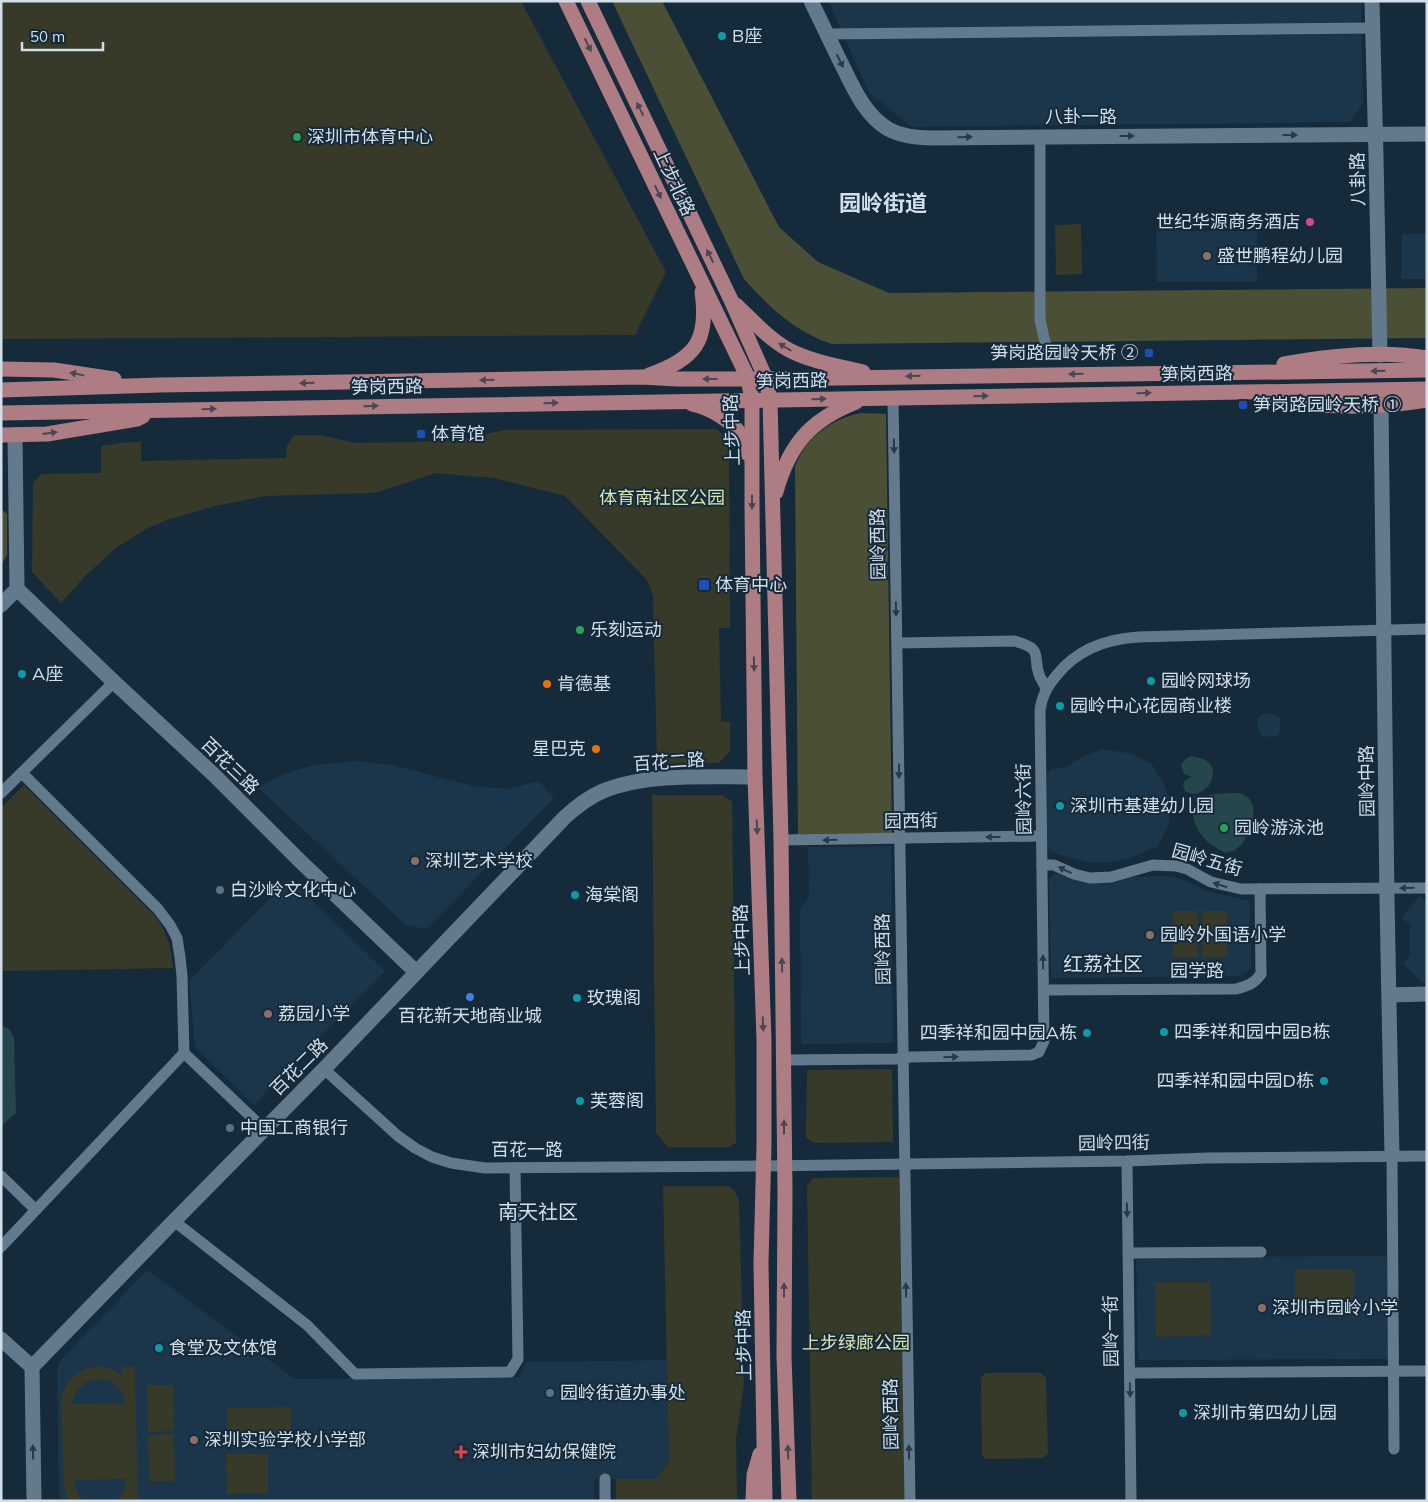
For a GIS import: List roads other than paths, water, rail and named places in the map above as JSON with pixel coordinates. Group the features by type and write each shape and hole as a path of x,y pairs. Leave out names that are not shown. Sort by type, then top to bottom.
{"main road":[{"name":"上步北路","path":"566,1 748,378"},
{"name":"上步北路","path":"588,1 731,300 766,379"},
{"path":"641,377 664,370 686,357 695,348 704,322 701,283"},
{"path":"731,300 770,337 788,350 806,358 882,376"},
{"path":"1245,372 1311,359 1342,356 1404,355 1427,358"},
{"name":"笋岗西路","path":"1,369 54,370 160,385"},
{"name":"笋岗西路","path":"1,390 160,385 641,377 766,379 1427,370"},
{"path":"848,377 848,399"},
{"name":"上步中路","path":"748,378 752,400 755,778 764,1040 764,1166 761,1263 765,1501"},
{"path":"766,379 770,400 781,840 784,1356 789,1501"},
{"path":"516,380 518,404"},
{"name":"笋岗西路","path":"1,413 1427,389"},
{"path":"1241,392 1281,401 1307,404 1381,405 1427,400"},
{"path":"772,506 785,467 800,441 828,414 865,398"},
{"path":"671,402 695,405 715,413 731,423 741,435 745,444 752,474"},
{"name":"笋岗西路","path":"8,435 47,434 137,419 158,410"},
{"path":"753,1501 754,1475 765,1436"}],"street":[{"name":"八卦一路","path":"811,1 865,108 888,129 917,138 1427,134"},
{"name":"八卦路","path":"1372,1 1380,355"},
{"path":"827,34 1372,28"},
{"path":"1040,136 1040,309 1042,329 1048,351"},
{"name":"园岭西路","path":"893,398 910,1501"},
{"name":"园岭中路","path":"1381,405 1386,888 1392,1156"},
{"path":"1,605 17,589 8,435"},
{"name":"百花三路","path":"17,589 213,774 416,972"},
{"name":"园岭六街","path":"783,1060 1032,1055 1039,1052 1044,1041 1040,710 1046,689 1063,667 1084,650 1118,639 1187,634 1427,629"},
{"path":"897,643 1014,641 1028,645 1037,656 1040,677 1046,689"},
{"path":"1,794 114,682"},
{"path":"1,1247 184,1053 180,957 176,938 170,925 158,909 22,773"},
{"name":"百花二路","path":"32,1368 577,806 603,791 657,778 755,778"},
{"name":"园西街","path":"781,840 1042,836"},
{"name":"园岭五街","path":"1042,865 1054,865 1074,874 1090,878 1111,877 1153,865 1176,866 1187,869 1212,882 1241,889 1427,888"},
{"name":"园学路","path":"1044,990 1236,989 1248,986 1261,974 1264,889"},
{"path":"1389,995 1427,994"},
{"path":"184,1053 264,1129"},
{"name":"百花一路","path":"324,1069 398,1136 414,1148 432,1157 451,1163 471,1167 515,1168 784,1166"},
{"path":"1392,1156 1394,1449"},
{"name":"园岭四街","path":"784,1166 1427,1156"},
{"name":"园岭一街","path":"1127,1161 1131,1501"},
{"path":"174,1221 307,1325 355,1374 510,1372 518,1359 515,1168"},
{"path":"1,1176 36,1210"},
{"path":"1128,1254 1261,1252"},
{"path":"1,1339 32,1368 34,1501"},
{"path":"1136,1373 1427,1371"},
{"path":"605,1479 605,1501"}],"place":[{"name":"B座","path":"722,36"},
{"name":"深圳市体育中心","path":"297,137"},
{"name":"世纪华源商务酒店","path":"1310,222"},
{"name":"盛世鹏程幼儿园","path":"1207,256"},
{"name":"笋岗路园岭天桥 ②","path":"1149,353"},
{"name":"笋岗路园岭天桥 ①","path":"1243,405"},
{"name":"体育馆","path":"421,434"},
{"name":"体育中心","path":"704,585"},
{"name":"乐刻运动","path":"580,630"},
{"name":"A座","path":"22,674"},
{"name":"园岭网球场","path":"1151,681"},
{"name":"肯德基","path":"547,684"},
{"name":"园岭中心花园商业楼","path":"1060,706"},
{"name":"星巴克","path":"596,749"},
{"name":"深圳市基建幼儿园","path":"1060,806"},
{"name":"园岭游泳池","path":"1224,828"},
{"name":"深圳艺术学校","path":"415,861"},
{"name":"白沙岭文化中心","path":"220,890"},
{"name":"海棠阁","path":"575,895"},
{"name":"园岭外国语小学","path":"1150,935"},
{"name":"百花新天地商业城","path":"470,997"},
{"name":"玫瑰阁","path":"577,998"},
{"name":"荔园小学","path":"268,1014"},
{"name":"四季祥和园中园B栋","path":"1164,1032"},
{"name":"四季祥和园中园A栋","path":"1087,1033"},
{"name":"四季祥和园中园D栋","path":"1324,1081"},
{"name":"芙蓉阁","path":"580,1101"},
{"name":"中国工商银行","path":"230,1128"},
{"name":"深圳市园岭小学","path":"1262,1308"},
{"name":"食堂及文体馆","path":"159,1348"},
{"name":"园岭街道办事处","path":"550,1393"},
{"name":"深圳市第四幼儿园","path":"1183,1413"},
{"name":"深圳实验学校小学部","path":"194,1440"},
{"name":"深圳市妇幼保健院","path":"461,1452"}],"district":[{"name":"园岭街道","path":"883,203"},
{"name":"红荔社区","path":"1103,964"},
{"name":"南天社区","path":"538,1212"}],"park label":[{"name":"体育南社区公园","path":"662,498"},
{"name":"上步绿廊公园","path":"856,1343"}]}
